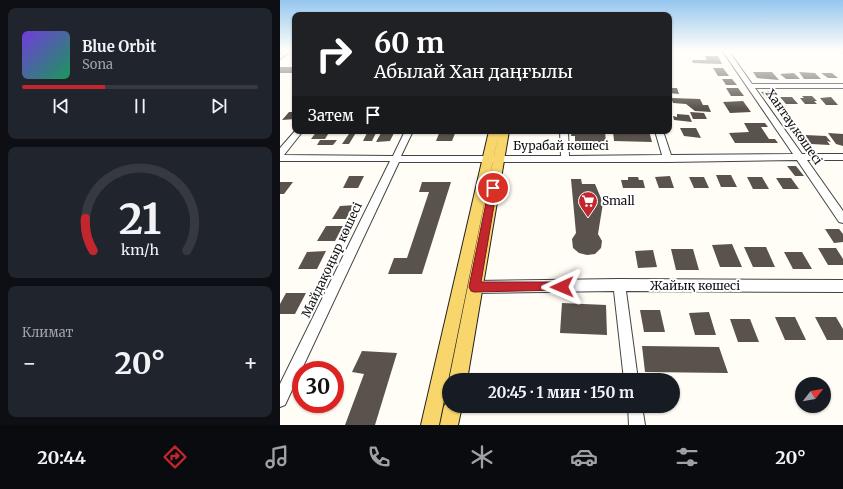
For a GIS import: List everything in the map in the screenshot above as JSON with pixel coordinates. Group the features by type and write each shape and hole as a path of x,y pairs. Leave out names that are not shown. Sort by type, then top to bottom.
{"main road":[{"path":"459,373 493,159 494,134"},
{"path":"430,425 493,159 503,134"},
{"path":"449,425 452,413"}],"street":[{"name":"Хантау көшесі","path":"739,70 843,219"},
{"path":"750,86 843,86"},
{"path":"280,154 297,134"},
{"name":"Майдақоңыр көшесі","path":"280,400 407,134"},
{"path":"564,134 565,157"},
{"path":"660,134 668,159"},
{"name":"Бурабай көшесі","path":"280,158 493,159 565,157 668,159 843,157"},
{"path":"619,285 630,373"},
{"name":"Жайық көшесі","path":"474,287 619,285 843,286"},
{"path":"636,413 637,425"}],"building":[{"path":"280,70 292,70 292,73 280,73"},
{"path":"714,70 724,70 729,76 718,76"},
{"path":"753,72 772,72 779,80 757,78"},
{"path":"799,72 815,73 821,79 804,79"},
{"path":"794,73 800,79 786,79 780,74"},
{"path":"821,73 832,73 838,78 828,78"},
{"path":"722,79 732,79 737,85 726,85"},
{"path":"672,88 677,88 679,94 672,93"},
{"path":"726,88 738,88 744,96 731,96"},
{"path":"769,91 777,100 769,100 761,92"},
{"path":"802,96 812,96 817,101 814,101 817,104 805,104 800,98 804,98"},
{"path":"780,97 792,97 798,104 786,104"},
{"path":"831,97 838,105 826,105 820,98"},
{"path":"672,98 700,99 703,105 708,105 711,112 695,111 686,104 673,103"},
{"path":"743,101 751,112 730,113 723,102"},
{"path":"289,112 292,112 292,119 282,120"},
{"path":"690,112 704,113 707,119 693,119"},
{"path":"677,114 689,115 692,122 674,120 673,116 677,117"},
{"path":"744,123 765,123 768,127 761,127 769,139 775,139 778,143 735,143 729,133 749,132"},
{"path":"787,125 794,125 802,135 794,135"},
{"path":"680,128 696,128 701,138 684,136"},
{"path":"828,133 843,134 843,146 836,144"},
{"path":"315,134 328,134 325,139 311,139"},
{"path":"349,134 355,134 349,144 342,144"},
{"path":"366,134 376,134 372,141 363,141"},
{"path":"380,134 394,134 390,141 376,142"},
{"path":"439,134 455,134 452,141 436,141"},
{"path":"571,134 605,134 606,143 575,143 575,136 571,136"},
{"path":"613,134 650,134 652,142 614,141"},
{"path":"805,135 826,136 831,142 827,141 830,145 811,144"},
{"path":"320,140 337,140 333,145 317,145"},
{"path":"787,166 796,166 804,176 795,176"},
{"path":"716,175 731,175 737,187 721,187"},
{"path":"349,176 364,176 358,188 343,188"},
{"path":"670,176 674,188 659,188 655,177"},
{"path":"628,177 638,177 639,180 643,180 645,188 623,188 621,180 628,180"},
{"path":"689,177 704,177 709,188 694,188"},
{"path":"747,177 762,177 769,189 753,189"},
{"path":"776,178 791,178 799,189 783,189"},
{"name":"Small","path":"571,179 581,179 582,184 595,184 603,203 598,234 602,241 601,248 595,254 587,255 579,253 573,248 572,239 576,233"},
{"path":"280,182 293,182 284,194 280,194"},
{"path":"422,182 451,182 422,274 388,274 394,258 407,258 429,192 419,192"},
{"path":"356,205 349,219 332,219 340,206"},
{"path":"326,226 343,226 335,241 317,241"},
{"path":"825,229 839,229 843,234 843,242 834,243"},
{"path":"732,244 742,267 720,267 712,245"},
{"path":"744,247 766,247 775,267 753,267"},
{"path":"818,248 836,248 843,259 843,265 828,265"},
{"path":"671,249 693,249 699,270 676,270"},
{"path":"653,250 657,267 638,268 635,251"},
{"path":"326,251 317,269 298,269 307,252"},
{"path":"784,252 802,252 812,269 793,269"},
{"path":"286,293 306,293 295,314 280,314 280,304"},
{"path":"562,303 606,305 607,335 560,333"},
{"path":"640,310 660,310 665,332 644,332"},
{"path":"709,312 716,335 695,335 689,313"},
{"path":"775,317 795,317 806,340 785,340"},
{"path":"815,317 836,317 843,329 843,340 827,340"},
{"path":"730,319 750,319 759,342 738,342"},
{"path":"642,346 719,347 728,373 645,372"},
{"path":"362,351 397,353 375,425 345,425 364,374 352,372"}],"place":[{"name":"Small","path":"588,218"}],"route":[{"path":"493,188 474,287 562,287"}]}
